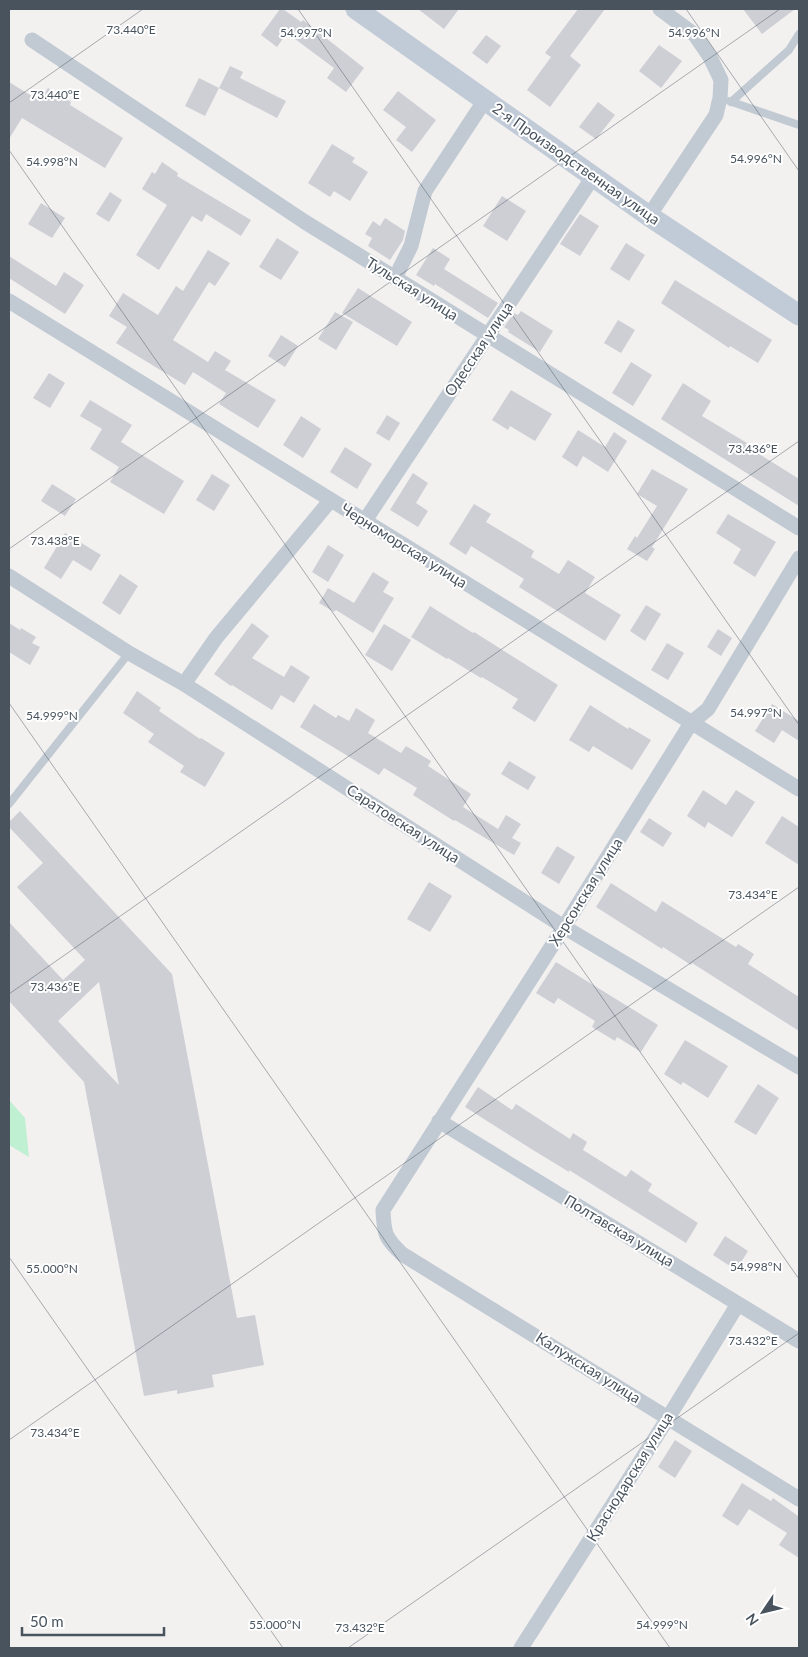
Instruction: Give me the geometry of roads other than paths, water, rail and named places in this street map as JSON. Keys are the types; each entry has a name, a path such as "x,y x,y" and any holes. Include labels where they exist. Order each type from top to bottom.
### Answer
{"street":[{"name":"2-я Производственная улица","path":"356,9 649,216 799,315"},
{"path":"649,216 726,100 710,57 695,35 660,9"},
{"name":"Тульская улица","path":"32,40 305,222 799,528"},
{"path":"395,278 411,246 425,191 485,100"},
{"name":"Одесская улица","path":"364,522 593,177"},
{"name":"Черноморская улица","path":"9,302 799,789"},
{"path":"184,684 216,638 330,501"},
{"name":"Херсонская улица","path":"384,1230 383,1210 564,927 691,723 708,709 799,558"},
{"name":"Саратовская улица","path":"9,576 129,654 184,684 564,927 799,1066"},
{"name":"Полтавская улица","path":"439,1121 799,1341"},
{"name":"Калужская улица","path":"384,1230 391,1244 402,1254 799,1499"},
{"name":"Краснодарская улица","path":"521,1648 668,1418 738,1304"}],"lane":[{"path":"726,100 789,50 799,34"},
{"path":"726,100 799,125"},
{"path":"9,804 129,654"}]}
